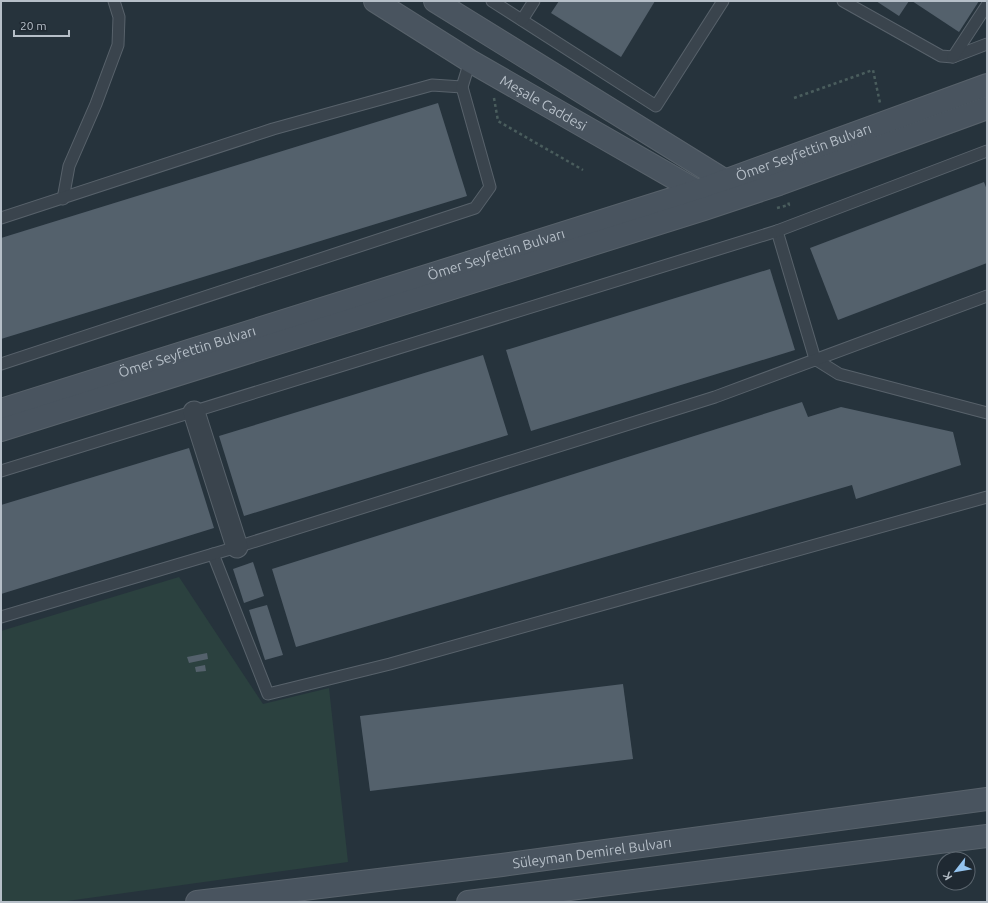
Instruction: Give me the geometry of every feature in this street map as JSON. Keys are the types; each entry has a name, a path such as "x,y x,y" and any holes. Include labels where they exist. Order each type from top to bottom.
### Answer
{"street":[{"name":"Meşale Caddesi","path":"375,1 470,61 700,200"},
{"name":"Meşale Caddesi","path":"436,1 724,180 735,199"},
{"name":"Ömer Seyfettin Bulvarı","path":"1,430 700,200 724,180 987,85"},
{"name":"Ömer Seyfettin Bulvarı","path":"1,410 700,200 735,199 987,108"},
{"path":"194,412 237,547"},
{"name":"Süleyman Demirel Bulvarı","path":"197,902 509,864 987,799"},
{"path":"468,902 494,900 987,836"}],"lane":[{"path":"63,198 68,166 96,104 118,45 119,17 114,1"},
{"path":"492,1 656,106 723,1"},
{"path":"522,20 534,1"},
{"path":"843,1 941,56 953,57 987,44"},
{"path":"953,57 987,5"},
{"path":"1,364 475,208 490,187 462,88 470,61"},
{"path":"1,218 273,129 432,85 462,88"},
{"path":"1,471 777,231 987,151"},
{"path":"777,231 815,359 839,374 987,413"},
{"path":"1,617 237,547 715,396 987,296"},
{"path":"213,554 268,694 398,662 987,498"}],"path":[{"path":"794,98 873,70 885,123"},
{"path":"491,73 498,121 583,170"}],"green space":[{"path":"179,577 263,704 329,688 348,862 60,902 1,902 1,631"}],"building":[{"path":"559,1 655,1 621,57 551,13"},
{"path":"876,1 909,1 899,16"},
{"path":"912,1 979,1 959,32"},
{"path":"438,103 467,196 1,339 1,238"},
{"path":"984,182 987,190 987,263 838,320 810,248"},
{"path":"770,269 795,350 531,431 506,350"},
{"path":"483,355 508,435 244,516 219,436"},
{"path":"802,402 808,417 841,407 953,432 961,465 856,499 852,485 296,647 272,569"},
{"path":"189,448 214,528 1,594 1,505"},
{"path":"253,562 264,596 244,603 233,569"},
{"path":"267,605 283,655 265,660 249,610"},
{"path":"207,653 208,659 189,663 187,657"},
{"path":"205,665 206,671 196,672 195,667"},
{"path":"623,684 633,759 370,791 360,716"}]}
